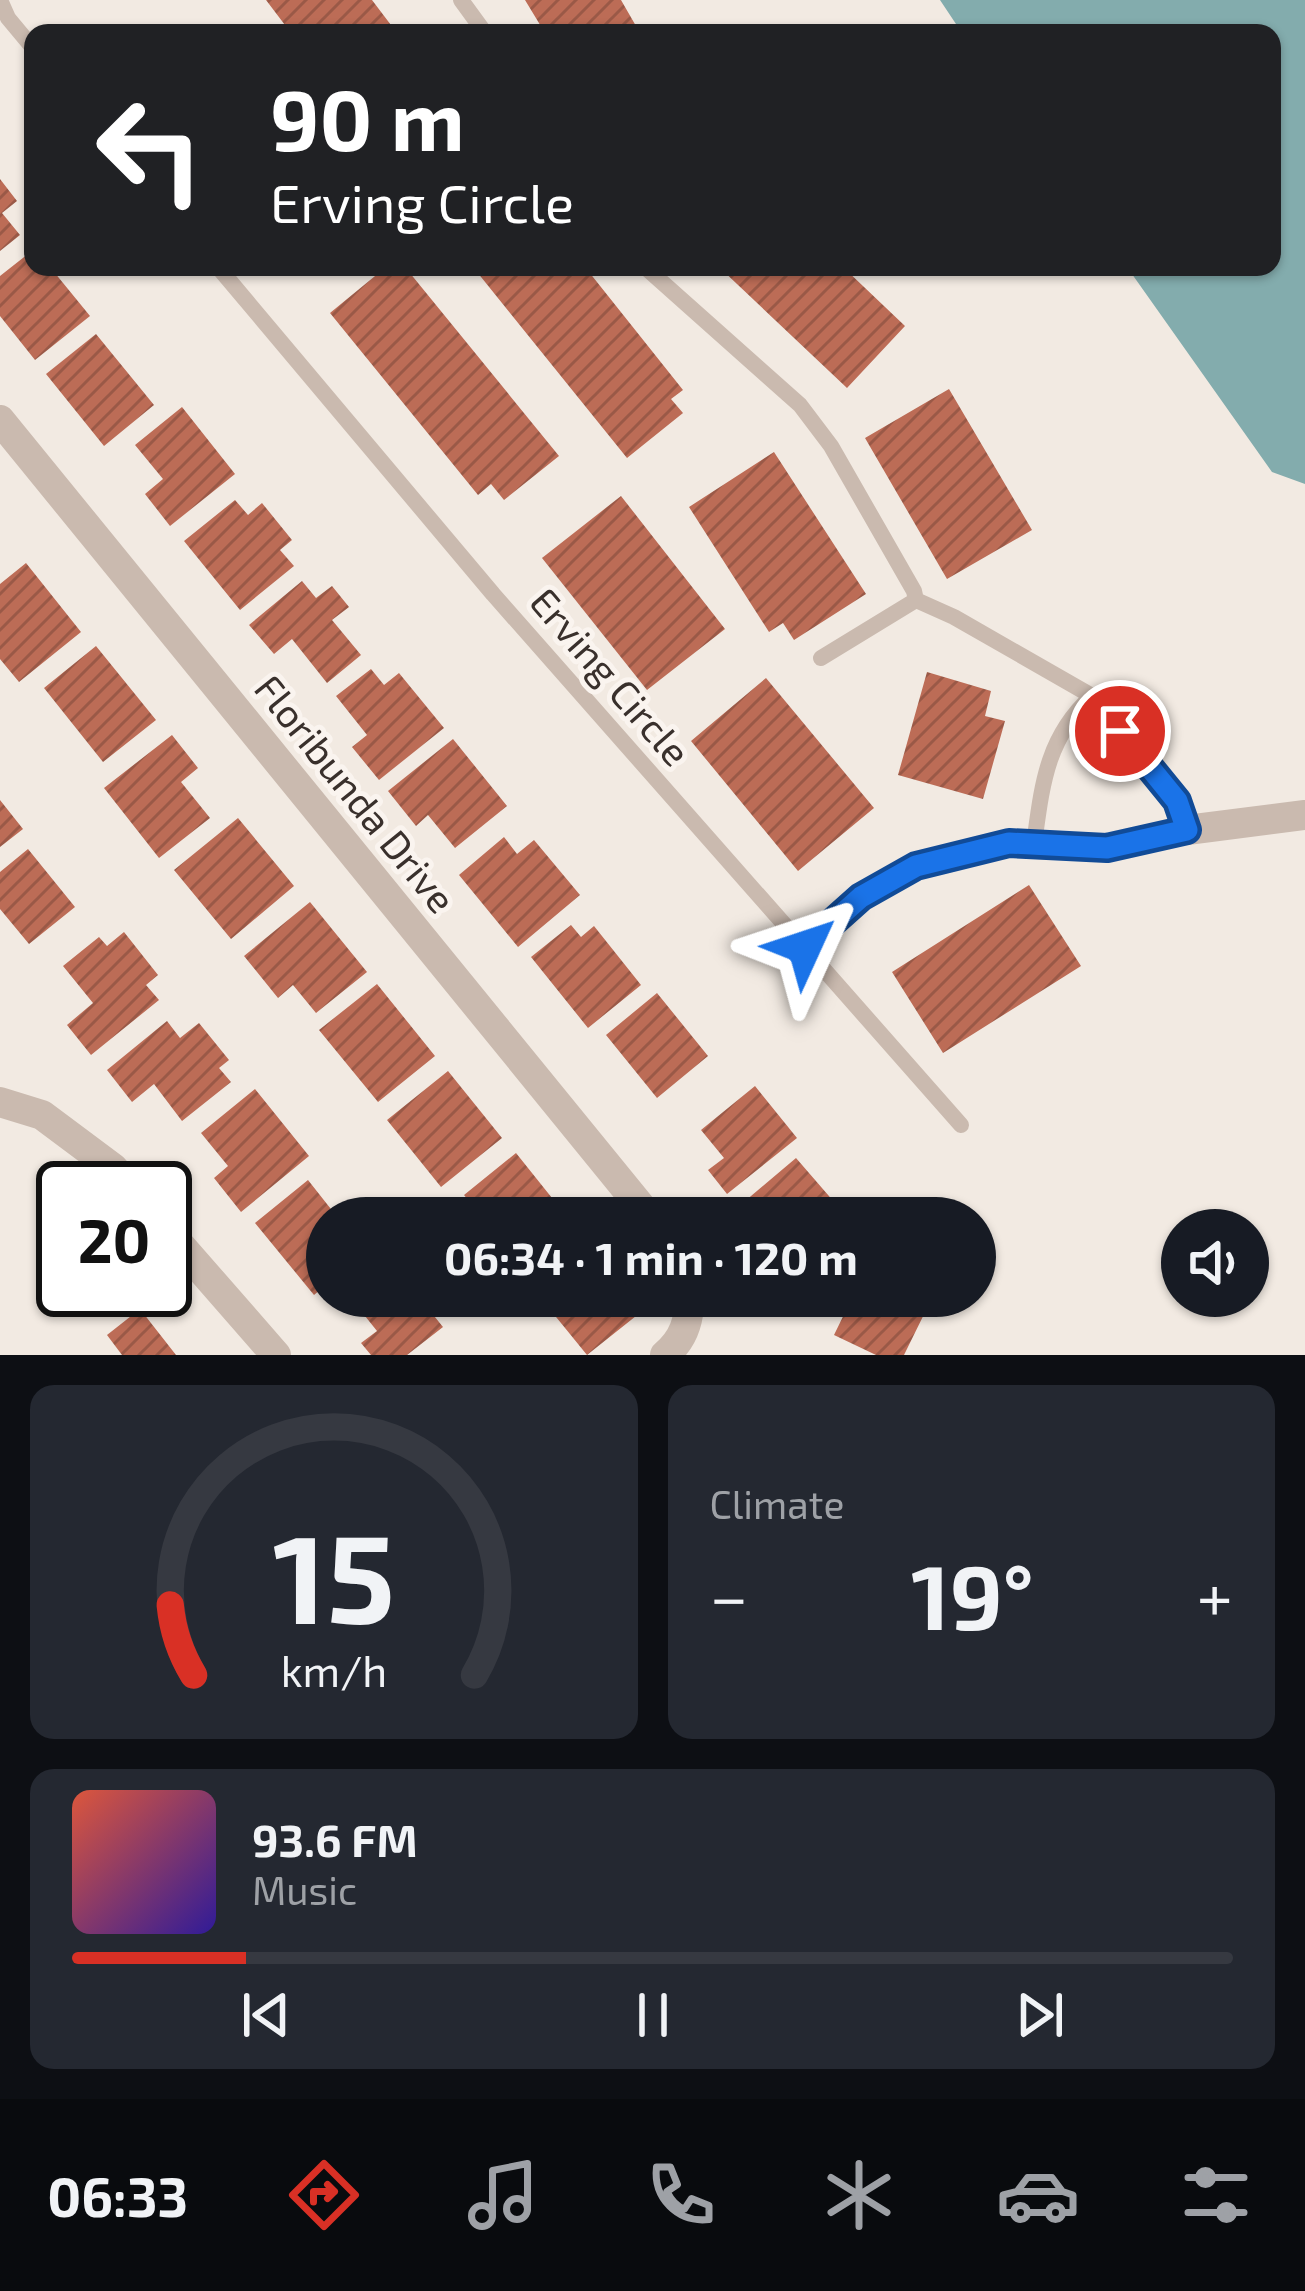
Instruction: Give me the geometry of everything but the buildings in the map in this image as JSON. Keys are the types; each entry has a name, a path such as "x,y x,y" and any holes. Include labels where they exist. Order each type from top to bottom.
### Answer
{"street":[{"name":"Floribunda Drive","path":"0,420 633,1197"},
{"path":"1187,830 1305,815"},
{"path":"0,1102 42,1115 104,1161"},
{"path":"192,1259 276,1355"},
{"path":"665,1355 674,1348 690,1317"}],"lane":[{"path":"0,0 24,37"},
{"path":"460,0 478,24"},
{"name":"Erving Circle","path":"226,276 493,594 961,1125"},
{"path":"655,276 800,405 831,446 916,599"},
{"path":"805,947 861,897 916,866 1009,843 1107,848 1187,830 1177,801 1092,696 916,599"},
{"path":"821,658 916,599"},
{"path":"1034,844 1047,763 1076,711 1092,696"}],"water":[{"path":"940,0 1305,0 1305,484 1272,472 1133,276 1281,276 1281,24 956,24"}],"route":[{"path":"805,947 861,897 916,866 1009,843 1107,848 1187,830 1177,801 1120,731"}]}
